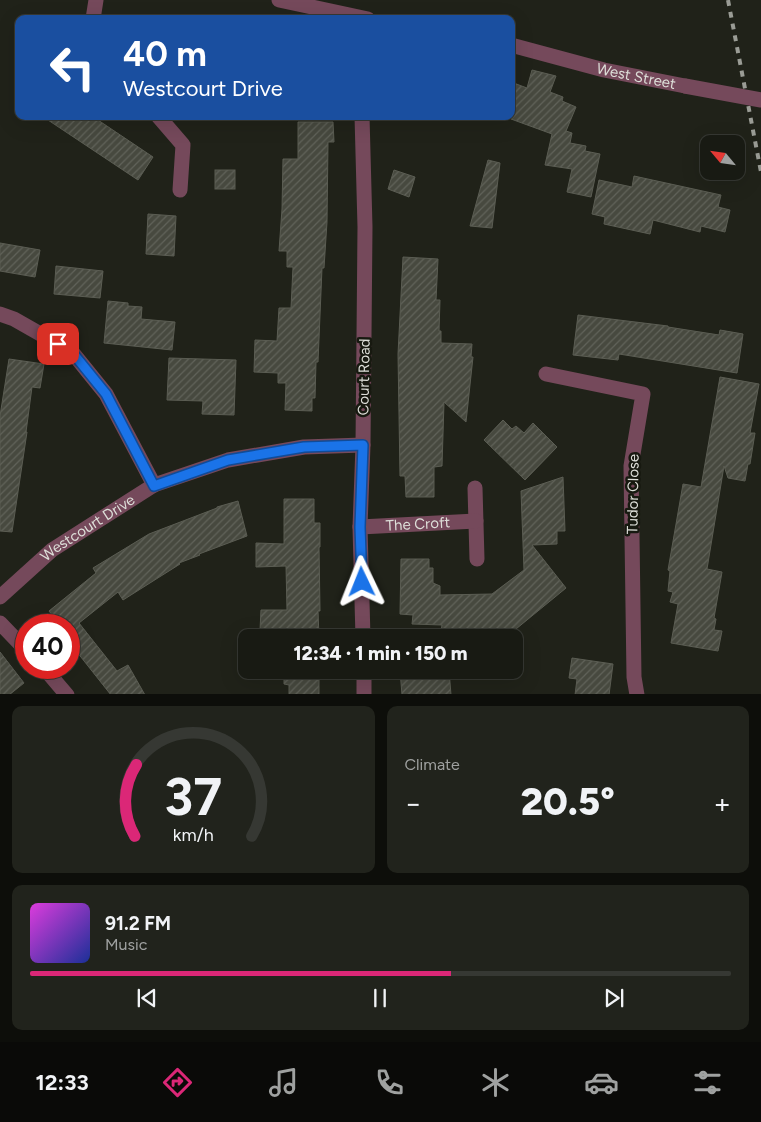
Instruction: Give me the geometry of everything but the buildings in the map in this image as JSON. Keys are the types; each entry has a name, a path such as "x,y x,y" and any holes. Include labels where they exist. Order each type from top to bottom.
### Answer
{"street":[{"path":"94,15 96,0"},
{"path":"279,0 347,15"},
{"name":"West Street","path":"515,47 604,70 761,100"},
{"path":"161,120 183,145 180,190"},
{"name":"Court Road","path":"362,120 365,227 363,445 360,527 363,629"},
{"path":"0,314 14,319 72,352 106,394 154,486"},
{"name":"Tudor Close","path":"546,374 643,394 631,466 634,677 637,694"},
{"name":"Westcourt Drive","path":"0,597 52,550 154,486 228,460 304,447 363,445"},
{"path":"475,488 477,559"},
{"name":"The Croft","path":"360,527 476,521"},
{"path":"0,623 15,639"},
{"path":"54,679 67,694"},
{"path":"364,679 364,694"}],"railway":[{"path":"728,0 761,172"}],"route":[{"path":"58,344 72,352 106,394 154,486 228,460 304,447 363,445 360,527 362,582"}]}
